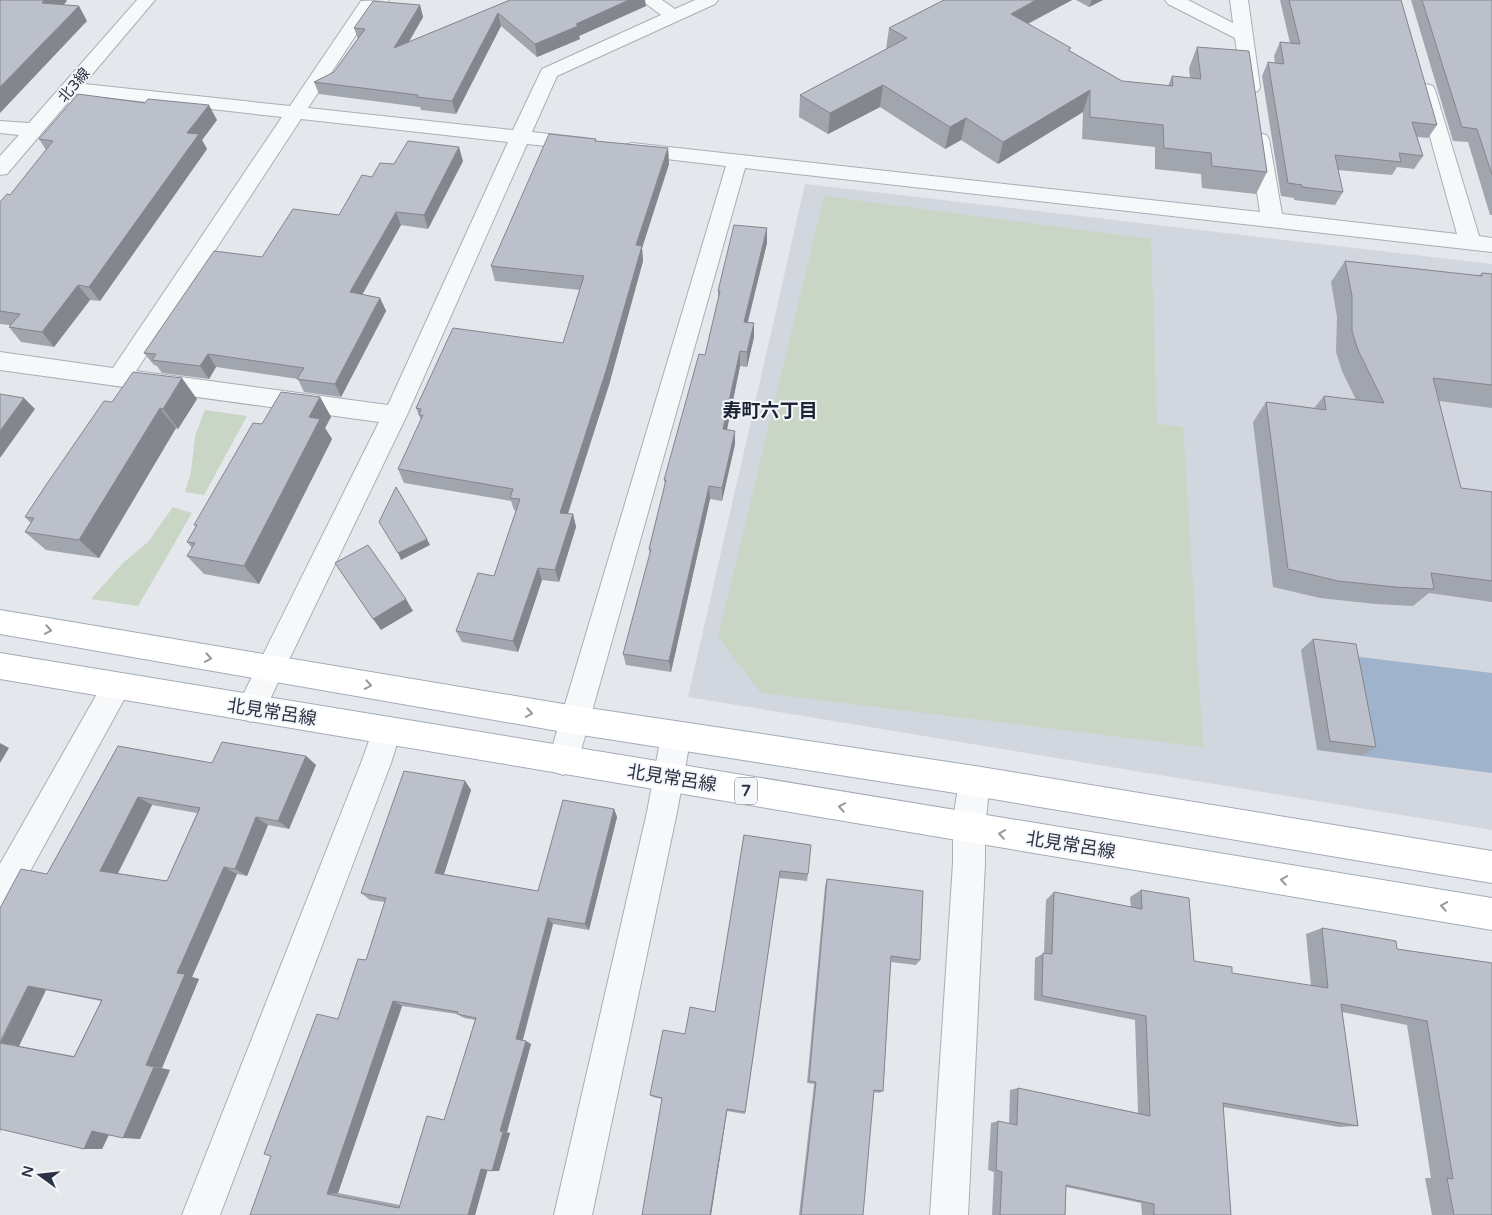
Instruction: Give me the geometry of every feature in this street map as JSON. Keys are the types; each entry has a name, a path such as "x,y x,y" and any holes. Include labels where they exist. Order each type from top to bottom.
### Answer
{"main road":[{"path":"0,622 575,720 975,781 1492,867"},
{"name":"北見常呂線","path":"0,666 116,687 1492,914"}],"street":[{"name":"北3線","path":"0,169 146,0"},
{"path":"119,377 367,5 380,0"},
{"path":"650,0 673,16"},
{"path":"251,709 395,415 549,73 709,0"},
{"path":"1174,0 1244,35"},
{"path":"1239,0 1254,103"},
{"path":"1422,75 1470,242"},
{"path":"71,88 1272,219 1492,245"},
{"path":"1257,122 1272,219"},
{"path":"0,127 34,130"},
{"path":"563,761 737,162"},
{"path":"0,361 395,415"},
{"path":"0,895 116,687"},
{"path":"201,1215 376,763 386,731"},
{"path":"572,1215 669,778 676,736"},
{"path":"949,1215 969,863 969,828 975,781"}],"shaded area":[{"path":"805,184 1492,264 1492,830 688,697"}],"green space":[{"path":"824,196 1151,239 1157,424 1183,427 1203,747 761,693 718,637"},
{"path":"205,410 247,416 204,495 185,492 191,472 195,436"},
{"path":"173,507 192,513 138,606 91,599 123,563 148,542"}],"water":[{"path":"1343,655 1492,673 1492,773 1362,756"}],"building":[{"path":"0,0 44,0 42,3 79,6 0,87"},
{"path":"510,0 629,0 576,24 578,26 535,44 498,13 452,101 314,82 334,72 365,29 354,28 373,1 420,5 394,48"},
{"path":"944,0 1036,0 1011,14 1071,48 1068,50 1122,81 1173,86 1172,76 1201,79 1197,47 1249,51 1267,172 1212,166 1211,153 1164,148 1163,125 1090,117 1090,90 1003,142 966,118 950,127 883,85 830,113 800,95 907,38 889,28"},
{"path":"1289,0 1401,0 1437,125 1412,122 1423,156 1399,153 1401,162 1335,155 1343,192 1302,187 1302,185 1288,183 1268,62 1284,64 1280,42 1300,44"},
{"path":"1422,0 1492,0 1492,175 1477,129 1462,127"},
{"path":"78,94 145,103 148,99 209,105 187,133 199,134 89,287 78,285 42,332 9,327 20,314 0,311 0,202 7,194 10,195 53,141 39,139"},
{"path":"549,134 596,139 595,141 668,148 636,245 642,246 606,371 560,513 573,514 555,570 538,568 513,641 456,631 478,573 494,576 520,499 510,498 513,489 398,469 423,415 419,415 421,409 416,408 453,328 563,343 584,276 491,266"},
{"path":"408,141 459,147 424,215 396,212 350,292 380,298 335,384 297,379 304,368 208,354 200,366 152,360 156,354 144,353 214,251 262,257 293,209 339,215 362,175 372,177 380,163 394,164"},
{"path":"734,225 767,228 744,322 754,323 747,352 740,351 723,429 735,431 722,488 709,486 669,661 623,654 651,549 649,549 666,480 664,480 699,354 705,355"},
{"path":"1345,261 1482,276 1482,273 1492,274 1492,385 1433,378 1461,488 1492,492 1492,581 1431,573 1434,589 1395,587 1338,581 1288,569 1266,402 1326,410 1324,396 1384,403 1358,350 1352,331 1352,296"},
{"path":"133,372 182,378 163,409 160,408 79,540 25,532 34,518 25,517 46,485 104,401 112,402"},
{"path":"281,392 320,397 309,417 320,419 244,566 187,556 195,543 187,542 197,525 194,525 253,423 262,424"},
{"path":"0,394 24,398 0,431"},
{"path":"396,487 427,539 398,553 379,522"},
{"path":"368,545 406,599 373,619 335,563"},
{"path":"1313,639 1356,644 1376,747 1330,741"},
{"path":"222,742 306,756 278,821 256,817 235,869 224,867 177,973 185,974 146,1065 154,1067 123,1138 92,1131 84,1149 0,1129 0,1043 74,1057 102,1000 28,986 0,1042 0,908 21,869 47,874 118,746 212,763","holes":["138,797 200,808 167,881 100,871"]},
{"path":"404,771 465,781 435,873 538,891 563,800 614,809 585,924 548,918 516,1039 526,1041 500,1131 503,1132 492,1171 481,1169 468,1215 250,1215 271,1156 264,1154 317,1014 338,1019 358,959 366,960 386,898 361,893","holes":["393,1001 458,1012 457,1014 476,1018 444,1120 427,1116 399,1208 327,1194"]},
{"path":"744,835 811,845 808,874 780,871 745,1112 727,1109 710,1215 642,1215 662,1098 650,1095 663,1030 685,1034 690,1007 715,1012"},
{"path":"827,879 923,891 920,960 891,956 883,1091 874,1090 863,1215 801,1215 816,1082 809,1081"},
{"path":"1141,890 1189,898 1194,961 1232,967 1232,973 1328,988 1322,928 1396,941 1397,949 1492,963 1492,1215 1454,1215 1447,1178 1453,1179 1427,1021 1341,1004 1358,1126 1223,1103 1231,1215 1154,1215 1154,1204 1066,1185 1065,1215 1000,1215 1002,1172 996,1170 998,1121 1017,1125 1018,1088 1150,1116 1146,1016 1042,996 1043,953 1052,954 1054,892 1142,909"}],"district":[{"name":"寿町六丁目","path":"770,411"}]}
